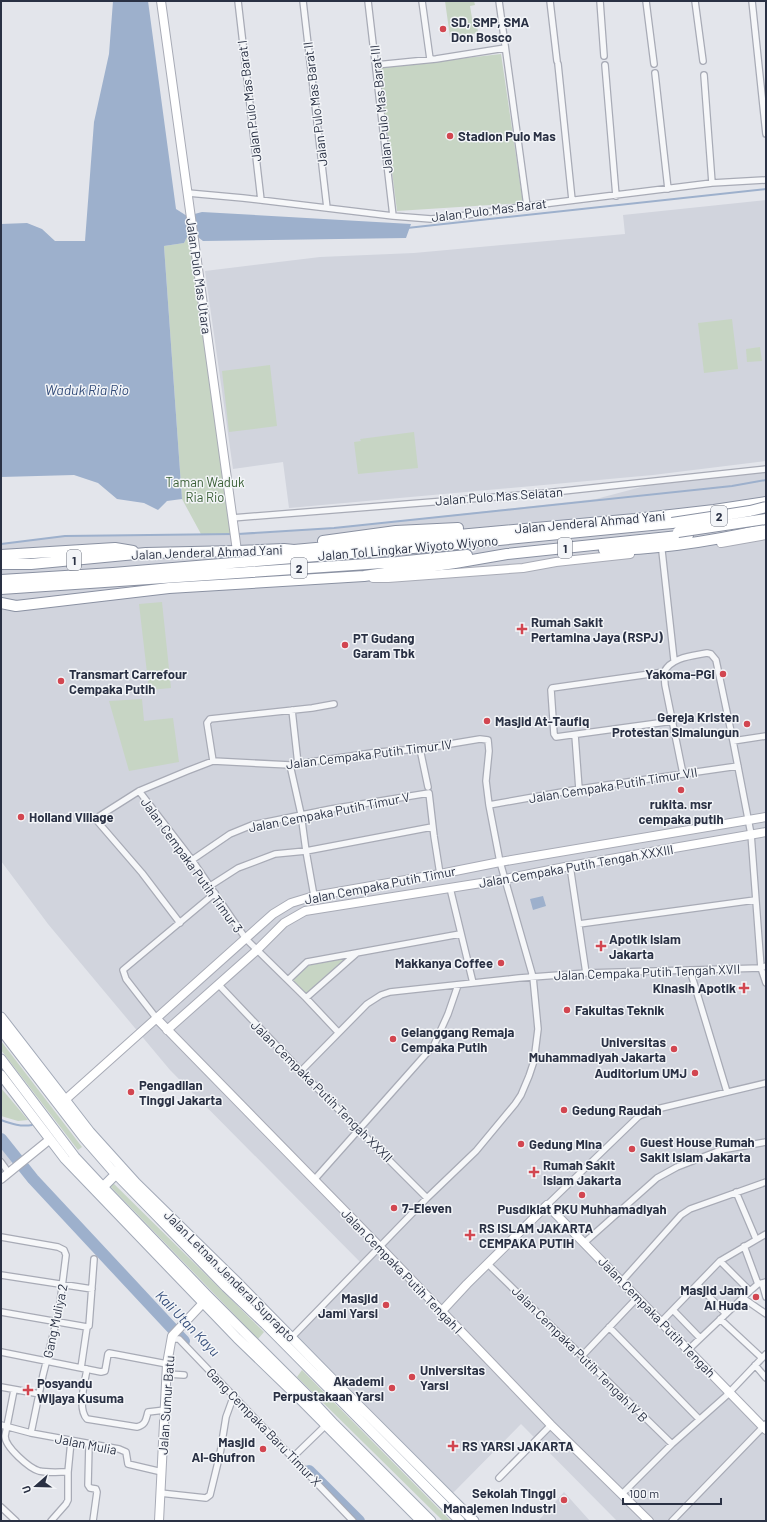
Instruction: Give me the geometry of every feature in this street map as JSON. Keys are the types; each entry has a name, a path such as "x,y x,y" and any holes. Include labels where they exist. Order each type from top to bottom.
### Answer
{"highway":[{"path":"284,549 294,545 396,531 485,528 654,514 750,501 766,502"},
{"name":"Jalan Jenderal Ahmad Yani","path":"1,566 146,553 237,548 294,550 714,510 766,502"},
{"path":"369,577 496,560 589,551 671,546 728,537 763,526 752,505"},
{"name":"Jalan Tol Lingkar Wiyoto Wiyono","path":"1,580 121,572 452,544 672,523 750,511 766,507"},
{"path":"714,510 717,531"},
{"name":"Jalan Tol Lingkar Wiyoto Wiyono","path":"1,589 389,562 482,554 597,542 766,519"},
{"name":"Jalan Jenderal Ahmad Yani","path":"2,603 16,606 110,594 183,587 369,577 507,554 642,541 763,526"},
{"path":"1,555 115,548 146,553"},
{"name":"Jalan Jenderal Ahmad Yani","path":"2,603 102,589 110,594"}],"main road":[{"name":"Jalan Letnan Jenderal Suprapto","path":"1,1016 100,1144 136,1183 292,1337 474,1521"},
{"name":"Jalan Letnan Jenderal Suprapto","path":"1,1030 84,1138 116,1174 460,1521"},
{"path":"1,1059 75,1158 175,1262 431,1521"},
{"path":"1,1075 32,1114 49,1140 65,1159 237,1338 296,1394 421,1521"},
{"path":"32,1114 42,1114"},
{"path":"103,1187 116,1174"},
{"path":"175,1262 177,1276"},
{"path":"204,1264 220,1266"},
{"path":"344,1391 345,1406"},
{"path":"296,1394 308,1396"}],"street":[{"name":"Jalan Pulo Mas Utara","path":"161,1 237,548"},
{"name":"Jalan Pulo Mas Barat I","path":"238,1 261,200"},
{"name":"Jalan Pulo Mas Barat II","path":"303,1 327,208"},
{"name":"Jalan Pulo Mas Barat III","path":"368,1 393,216"},
{"path":"422,1 430,59"},
{"path":"499,1 527,206"},
{"path":"550,1 558,62 572,200"},
{"path":"600,1 604,56"},
{"path":"646,1 654,64"},
{"path":"694,1 703,61"},
{"path":"752,1 766,134"},
{"path":"376,65 505,48"},
{"path":"605,64 616,196"},
{"path":"655,73 668,189"},
{"path":"704,75 712,183"},
{"name":"Jalan Pulo Mas Barat","path":"189,197 261,200 393,216 431,219 465,216 527,206 712,183 766,180"},
{"name":"Jalan Pulo Mas Selatan","path":"233,519 552,492 766,469"},
{"name":"Jalan Jenderal Ahmad Yani","path":"369,577 388,578 523,568 601,556 662,551 716,544 766,535"},
{"path":"662,551 674,660"},
{"path":"683,774 665,685 664,672 674,660 707,653 715,657 751,833 755,900 766,982"},
{"path":"664,672 552,688 554,734 556,737 576,735 673,721"},
{"path":"213,762 207,723 210,719 334,704"},
{"path":"292,710 298,764"},
{"path":"576,735 579,789"},
{"path":"733,741 766,736"},
{"name":"Jalan Cempaka Putih Timur IV","path":"180,923 142,872 98,822 98,817 139,791 187,771 213,762 290,765 378,752 420,749 486,739 489,742 486,781 489,806"},
{"path":"420,749 428,790 432,827 440,874"},
{"path":"290,765 301,814 314,896"},
{"name":"Jalan Cempaka Putih Timur VII","path":"489,806 579,789 738,766"},
{"name":"Jalan Cempaka Putih Timur V","path":"192,860 230,834 243,828 301,814 428,790"},
{"name":"Jalan Cempaka Putih Timur 3","path":"139,791 192,860 247,940 338,1032"},
{"path":"292,1337 427,1198 476,1151 521,1095 534,1061 538,1029 533,977 500,864 489,806"},
{"name":"Jalan Cempaka Putih Timur","path":"65,1100 162,1025 273,914 291,903 314,896 748,822 766,817"},
{"path":"210,886 238,868 275,854 306,851 432,827"},
{"name":"Jalan Cempaka Putih Tengah XXXIII","path":"162,1025 218,984 284,923 305,911 450,888 751,833 766,832"},
{"path":"570,866 580,924 586,973"},
{"path":"450,888 473,983"},
{"path":"162,1025 126,979 123,970 215,893"},
{"path":"580,924 755,900"},
{"path":"288,980 308,962 460,934"},
{"path":"306,998 358,953"},
{"name":"Jalan Cempaka Putih Tengah XVII","path":"300,1072 367,1004 381,995 390,992 586,973 764,967"},
{"path":"690,970 727,1092"},
{"name":"Jalan Cempaka Putih Tengah XXXII","path":"218,984 300,1072 427,1198"},
{"path":"314,1180 434,1045 448,1014 458,985"},
{"name":"Jalan Cempaka Putih Tengah I","path":"162,1025 380,1247 551,1425 649,1521"},
{"path":"441,1312 639,1116 657,1110 766,1083"},
{"path":"1,1179 49,1140"},
{"path":"584,1243 657,1178 677,1167 721,1150 766,1142"},
{"path":"2,1164 9,1173"},
{"path":"622,1281 681,1215 690,1209 766,1182"},
{"path":"736,1192 756,1239"},
{"name":"Jalan Cempaka Putih Tengah","path":"548,1205 637,1298 765,1427"},
{"path":"661,1322 720,1261 766,1234"},
{"name":"Gang Muliya 2","path":"1,1237 58,1247 64,1250 66,1255 59,1311 55,1322 31,1433"},
{"path":"744,1246 762,1283 766,1297"},
{"path":"94,1259 84,1369 83,1414 87,1418 137,1427 142,1426 147,1420 148,1412 165,1410"},
{"path":"720,1261 750,1291"},
{"name":"Jalan Cempaka Putih Tengah IV B","path":"488,1264 672,1444"},
{"path":"1,1275 92,1289"},
{"path":"688,1350 750,1291 762,1283"},
{"path":"698,1285 726,1314"},
{"path":"582,1356 637,1298"},
{"path":"743,1298 766,1314"},
{"path":"172,1337 204,1302"},
{"path":"673,1310 700,1338"},
{"path":"1,1312 87,1327"},
{"path":"622,1494 672,1444 729,1392 764,1356 720,1319"},
{"path":"609,1327 699,1419"},
{"name":"Jalan Sumur Batu","path":"159,1521 166,1374 172,1337"},
{"name":"Gang Cempaka Baru Timur X","path":"172,1337 179,1339 294,1457 353,1521"},
{"path":"1,1352 101,1372 104,1372 109,1354 167,1364"},
{"path":"754,1365 766,1378"},
{"path":"166,1374 184,1375"},
{"path":"1,1387 40,1394"},
{"path":"14,1390 4,1426 6,1443 29,1465 39,1471 68,1472"},
{"path":"160,1493 206,1498 210,1495 220,1454 226,1417 234,1395"},
{"path":"294,1457 326,1425"},
{"path":"498,1478 551,1425"},
{"name":"Jalan Mulia","path":"4,1426 31,1433 122,1450 126,1452 128,1464 162,1472"},
{"path":"672,1521 765,1427"},
{"path":"52,1521 67,1502 71,1441"},
{"path":"89,1444 88,1485 90,1488 96,1489 97,1492 93,1521"},
{"path":"1,1507 16,1521"}],"shaded area":[{"path":"766,200 766,461 653,475 289,508 283,462 233,469 205,271 320,257 414,253 625,234 623,215"},
{"path":"766,468 766,1283 758,1285 689,1353 766,1428 766,1521 617,1521 521,1424 452,1494 297,1336 365,1267 170,1070 48,924 1,861 1,544 65,536 247,534 336,528 596,499 660,482"},
{"path":"1,1143 15,1160 1,1170"},
{"name":"Sekolah Tinggi Manajemen Industri","path":"564,1492 590,1521 538,1521 550,1508"}],"green space":[{"path":"445,1 474,1 475,5 470,6 473,24 477,24 478,33 450,37"},
{"name":"Stadion Pulo Mas","path":"501,54 523,203 397,211 379,68"},
{"name":"Taman Waduk Ria Rio","path":"190,231 235,534 201,534 182,499 164,246 184,243"},
{"path":"732,319 738,369 704,373 698,323"},
{"path":"760,347 762,361 747,362 746,349"},
{"path":"270,365 277,426 229,432 222,371"},
{"path":"414,432 418,468 358,474 354,442 361,441 360,439"},
{"path":"162,602 171,688 149,690 139,604"},
{"path":"142,699 144,721 173,718 179,762 129,771 109,701"},
{"path":"346,958 306,994 293,980 307,966"},
{"path":"1,1041 82,1147 78,1150 1,1050"},
{"path":"1,1088 28,1120 18,1121 1,1116"},
{"path":"110,1180 264,1332 258,1339 107,1183"},
{"path":"302,1370 451,1521 443,1521 297,1377"}],"water":[{"name":"Waduk Ria Rio","path":"113,1 148,1 176,209 187,216 202,212 411,224 406,238 203,241 190,231 184,243 164,246 182,499 167,501 158,510 144,503 117,499 98,483 74,475 1,477 1,224 27,223 42,229 55,241 85,241 94,122 109,54"},
{"path":"543,896 546,906 533,910 530,899"}],"waterway":[{"path":"407,228 766,189"},
{"path":"238,534 334,528 732,486 766,480"},
{"path":"1,544 65,536 233,534"},
{"path":"1,1120 16,1125 32,1125"},
{"name":"Kali Utan Kayu","path":"1,1139 33,1179 184,1341"},
{"name":"Kali Utan Kayu","path":"309,1471 359,1521"}],"place":[{"name":"SD, SMP, SMA Don Bosco","path":"443,29"},
{"name":"Stadion Pulo Mas","path":"450,136"},
{"name":"Rumah Sakit Pertamina Jaya (RSPJ)","path":"522,629"},
{"name":"PT Gudang Garam Tbk","path":"345,645"},
{"name":"Yakoma-PGI","path":"723,674"},
{"name":"Transmart Carrefour Cempaka Putih","path":"61,681"},
{"name":"Masjid At-Taufiq","path":"487,721"},
{"name":"Gereja Kristen Protestan Simalungun","path":"747,724"},
{"name":"rukita. msr cempaka putih","path":"681,790"},
{"name":"Holland Village","path":"21,817"},
{"name":"Apotik Islam Jakarta","path":"601,946"},
{"name":"Makkanya Coffee","path":"501,963"},
{"name":"Kinasih Apotik","path":"744,988"},
{"name":"Fakultas Teknik","path":"567,1010"},
{"name":"Gelanggang Remaja Cempaka Putih","path":"393,1039"},
{"name":"Universitas Muhammadiyah Jakarta","path":"674,1049"},
{"name":"Auditorium UMJ","path":"695,1073"},
{"name":"Pengadilan Tinggi Jakarta","path":"131,1092"},
{"name":"Gedung Raudah","path":"564,1110"},
{"name":"Gedung Mina","path":"521,1144"},
{"name":"Guest House Rumah Sakit Islam Jakarta","path":"632,1149"},
{"name":"Rumah Sakit Islam Jakarta","path":"534,1172"},
{"name":"Pusdiklat PKU Muhhamadiyah","path":"582,1195"},
{"name":"7-Eleven","path":"394,1208"},
{"name":"RS ISLAM JAKARTA CEMPAKA PUTIH","path":"470,1235"},
{"name":"Masjid Jami Al Huda","path":"756,1297"},
{"name":"Masjid Jami Yarsi","path":"386,1305"},
{"name":"Universitas Yarsi","path":"412,1377"},
{"name":"Akademi Perpustakaan Yarsi","path":"392,1388"},
{"name":"Posyandu Wijaya Kusuma","path":"28,1390"},
{"name":"RS YARSI JAKARTA","path":"453,1446"},
{"name":"Masjid Al-Ghufron","path":"263,1449"},
{"name":"Sekolah Tinggi Manajemen Industri","path":"564,1500"}]}
